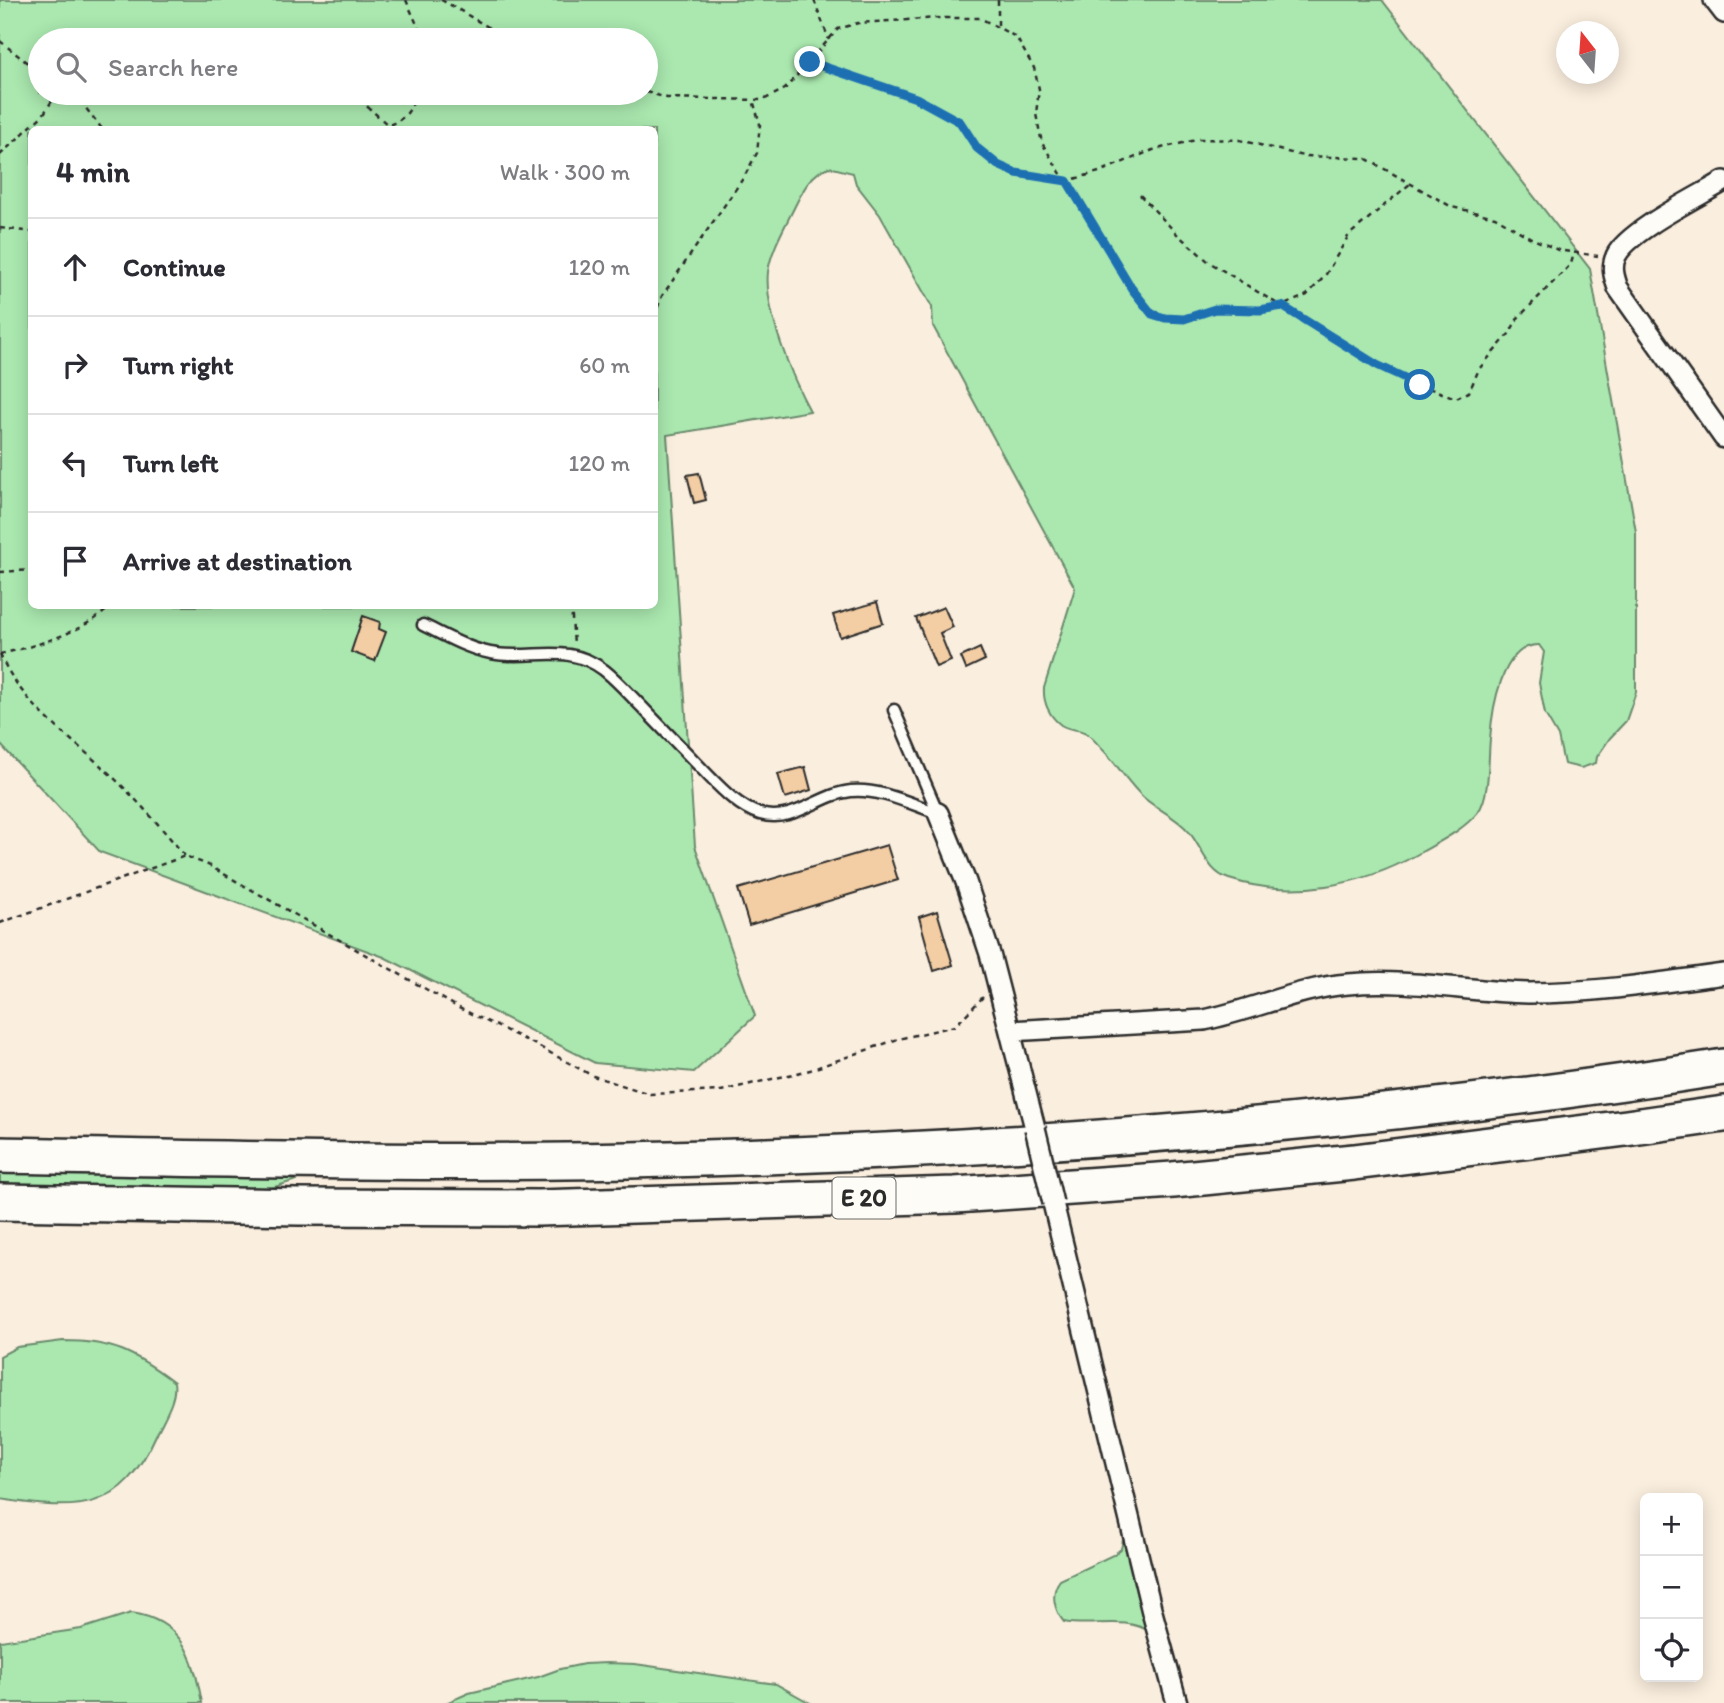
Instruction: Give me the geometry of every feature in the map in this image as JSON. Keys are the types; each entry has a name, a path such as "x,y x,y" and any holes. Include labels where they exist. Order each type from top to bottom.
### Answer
{"highway":[{"name":"E 20","path":"0,1155 555,1161 888,1151 1125,1136 1362,1114 1572,1089 1724,1067"},
{"name":"E 20","path":"0,1202 538,1208 955,1195 1173,1180 1354,1162 1724,1114"}],"street":[{"path":"1714,0 1724,13"},
{"path":"1709,190 1631,238 1615,257 1613,266 1618,288 1724,438"},
{"path":"938,813 966,882 995,972 1152,1612 1177,1703"},
{"path":"1010,1031 1204,1020 1229,1015 1307,990 1346,984 1400,982 1526,993 1565,992 1636,987 1724,974"}],"lane":[{"path":"423,625 481,652 498,655 574,655 589,659 607,672 717,784 742,805 759,814 786,815 838,793 853,790 874,792 938,813"},
{"path":"894,710 938,813"}],"path":[{"path":"406,0 419,28"},
{"path":"441,0 492,28"},
{"path":"814,0 829,40"},
{"path":"998,0 998,28"},
{"path":"658,95 667,98 763,100 785,89 838,29 858,23 939,18 980,19 1016,37 1034,68 1040,89 1036,114 1042,143 1132,289 1152,314 1165,318 1184,319 1215,309 1260,310 1282,306 1307,295 1325,276 1349,235 1411,183"},
{"path":"0,41 28,63"},
{"path":"810,62 916,98 960,122 977,148 998,165 1016,173 1067,181 1153,150 1200,139 1240,140 1303,156 1366,158 1452,207 1495,217 1558,250 1615,257"},
{"path":"658,308 757,153 760,124 753,100"},
{"path":"31,126 50,105"},
{"path":"84,105 100,126"},
{"path":"366,105 388,125 399,122 410,112 413,105"},
{"path":"0,155 28,129"},
{"path":"1140,195 1178,235 1209,262 1377,365 1456,398 1469,392 1487,358 1518,318 1571,264 1574,253"},
{"path":"0,228 28,232"},
{"path":"0,572 28,570"},
{"path":"106,609 62,635 32,647 0,654 7,670 32,704 113,777 163,828 185,856 208,865 459,1008 593,1076 650,1094 720,1091 810,1070 898,1039 955,1026 982,1000 995,972"},
{"path":"571,609 574,655"},
{"path":"0,923 185,856"}],"green space":[{"path":"0,0 1382,0 1590,269 1636,532 1636,692 1626,721 1610,738 1596,763 1581,768 1564,764 1558,736 1545,714 1539,683 1544,652 1539,645 1526,648 1516,655 1507,667 1496,697 1487,787 1478,812 1442,841 1374,874 1326,886 1301,888 1253,885 1221,876 1210,865 1184,827 1143,797 1091,737 1064,727 1053,717 1046,703 1044,688 1075,588 933,326 932,307 880,215 856,184 853,173 829,167 816,174 802,192 778,241 768,272 770,305 775,324 795,381 810,411 667,435 695,846 755,1016 694,1072 595,1063 384,957 100,852 0,744"},
{"path":"0,1167 321,1172 256,1193 0,1190"},
{"path":"63,1341 110,1346 147,1363 174,1382 174,1395 169,1408 143,1460 112,1493 95,1501 75,1505 0,1499 0,1356 17,1347"},
{"path":"1123,1540 1150,1632 1130,1624 1064,1622 1054,1601 1060,1580 1113,1555 1121,1549"},
{"path":"131,1613 163,1624 183,1644 195,1671 202,1703 0,1703 0,1641 81,1629"},
{"path":"607,1663 635,1664 776,1684 810,1703 446,1703 469,1693 538,1677 560,1669"}],"building":[{"path":"699,473 706,500 694,503 687,475"},
{"path":"877,602 883,623 840,637 833,615"},
{"path":"944,607 953,627 940,633 951,661 936,667 916,618"},
{"path":"363,616 380,622 379,629 386,632 375,661 351,652"},
{"path":"980,648 985,660 966,669 961,657"},
{"path":"805,767 811,790 785,798 778,774"},
{"path":"887,845 898,880 749,925 738,889"},
{"path":"937,911 953,965 934,971 919,917"}],"route":[{"path":"810,62 916,98 960,122 977,148 998,165 1035,178 1067,181 1132,289 1152,314 1184,319 1215,309 1260,310 1282,306 1377,365 1420,385"}]}
